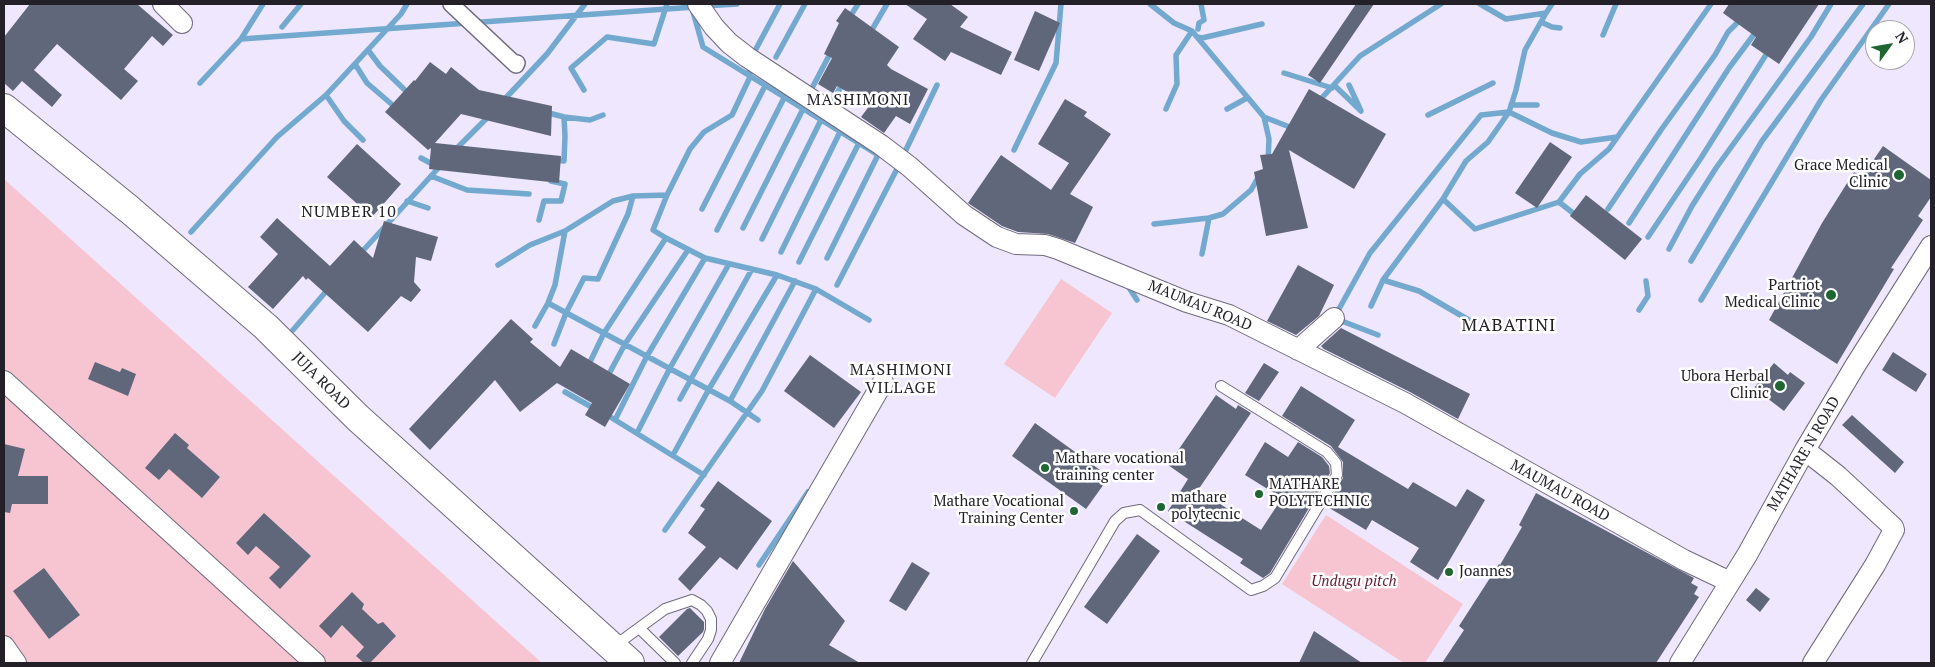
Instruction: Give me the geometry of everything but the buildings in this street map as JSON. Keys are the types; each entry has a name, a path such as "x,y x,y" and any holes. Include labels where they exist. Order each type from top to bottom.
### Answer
{"main road":[{"name":"JUJA ROAD","path":"4,108 130,210 252,314 358,418 621,655"}],"street":[{"path":"164,4 182,23"},
{"path":"451,4 516,65 517,63"},
{"name":"MAUMAU ROAD","path":"698,4 714,27 741,53 881,145 910,167 964,215 997,237 1016,244 1045,245 1058,249 1187,302 1229,315 1405,403 1684,560 1730,582"},
{"name":"MATHARE N ROAD","path":"1680,663 1730,582 1855,366 1931,246"},
{"path":"1298,350 1334,318"},
{"path":"4,381 315,663"},
{"path":"720,663 883,382"},
{"path":"1805,450 1838,476 1894,530 1875,565 1812,663"},
{"path":"4,646 16,663"}],"lane":[{"path":"1032,663 1115,521 1124,513 1140,510 1251,590 1263,586 1275,578 1337,474 1336,463 1327,452 1221,386"},
{"path":"621,655 640,629 665,609 692,600 701,605 711,619 711,630 708,638 692,663"},
{"path":"640,629 674,663"}],"green space":[{"path":"4,179 542,663 4,663"},
{"path":"1061,279 1112,313 1055,398 1004,364"},
{"name":"Undugu pitch","path":"1326,515 1463,604 1425,663 1404,663 1282,584"}],"waterway":[{"path":"200,83 241,39 263,4"},
{"path":"282,27 301,4"},
{"path":"191,232 277,137 326,95 401,14 407,4"},
{"path":"502,102 547,54 585,4"},
{"path":"584,90 571,68 607,37 654,44 667,4"},
{"path":"704,6 737,4"},
{"path":"498,265 530,245 565,231 613,201 633,196 667,195 690,149 704,132 732,115 750,77 749,62 780,4"},
{"path":"776,57 805,4"},
{"path":"848,20 858,4"},
{"path":"870,33 887,4"},
{"path":"1014,150 1056,63 1061,4"},
{"path":"1150,4 1174,23 1192,31 1264,117 1269,139 1268,161"},
{"path":"1198,29 1199,23 1204,20 1201,4"},
{"path":"1319,101 1360,56 1441,4"},
{"path":"1480,4 1506,19 1546,13 1552,4"},
{"path":"1603,35 1616,4"},
{"path":"1443,199 1475,229 1559,202 1580,174 1609,149 1711,4"},
{"path":"1669,249 1692,206 1716,168 1811,37 1831,4"},
{"path":"1691,261 1762,141 1863,4"},
{"path":"1701,300 1821,100 1889,4"},
{"path":"241,39 695,7"},
{"path":"692,8 703,47 878,155"},
{"path":"1371,306 1383,280 1443,199 1466,161 1488,142 1509,112 1525,50 1546,13"},
{"path":"1608,209 1661,130 1715,55 1728,32 1741,19"},
{"path":"1541,22 1560,28"},
{"path":"1197,37 1202,38 1262,24"},
{"path":"1629,223 1729,68 1758,29"},
{"path":"1166,109 1177,84 1176,55 1192,31"},
{"path":"368,50 380,66 410,95"},
{"path":"811,90 832,50"},
{"path":"1648,237 1701,158 1769,50"},
{"path":"355,64 367,83 396,108"},
{"path":"1284,73 1332,88"},
{"path":"829,107 843,83"},
{"path":"1428,115 1493,83"},
{"path":"903,156 937,85"},
{"path":"1334,85 1361,111 1349,85"},
{"path":"702,209 765,86"},
{"path":"326,95 344,121 363,140"},
{"path":"717,230 784,98"},
{"path":"1227,109 1247,98"},
{"path":"1511,105 1537,105"},
{"path":"743,228 803,109"},
{"path":"545,112 564,117 590,120 603,115"},
{"path":"1378,335 1334,318 1370,253 1481,115 1509,112 1552,133 1581,142 1617,137"},
{"path":"455,150 489,116"},
{"path":"554,160 564,161 564,117"},
{"path":"1264,117 1287,126"},
{"path":"762,239 821,120"},
{"path":"781,252 840,132"},
{"path":"799,262 859,143"},
{"path":"827,258 878,155"},
{"path":"421,158 434,165"},
{"path":"359,255 442,164"},
{"path":"837,285 898,167"},
{"path":"431,176 467,190 529,194"},
{"path":"1202,254 1209,218 1223,214 1251,190 1259,176"},
{"path":"539,220 544,201 561,201 565,184 551,181"},
{"path":"667,195 653,230 705,258 777,275 816,289 869,320"},
{"path":"554,344 566,313 584,278 598,279 628,214 633,196"},
{"path":"407,201 428,208"},
{"path":"1559,202 1578,217"},
{"path":"1154,224 1209,218"},
{"path":"535,326 548,303 555,285 565,231"},
{"path":"590,362 604,333 666,238"},
{"path":"610,372 625,344 688,250"},
{"path":"615,420 647,356 705,258"},
{"path":"637,433 670,368 729,264"},
{"path":"680,399 752,269"},
{"path":"673,455 709,389 777,275"},
{"path":"1383,280 1419,291 1474,323"},
{"path":"730,401 795,281"},
{"path":"1639,310 1648,296 1646,281"},
{"path":"1126,283 1137,300"},
{"path":"293,330 329,288"},
{"path":"665,530 762,391 816,289"},
{"path":"548,303 730,401 758,420"},
{"path":"565,392 595,409"},
{"path":"612,418 704,475"},
{"path":"759,565 808,492"}],"place":[{"name":"Grace Medical Clinic","path":"1899,175"},
{"name":"Partriot Medical Clinic","path":"1831,295"},
{"name":"Ubora Herbal Clinic","path":"1780,386"},
{"name":"Mathare vocational training center","path":"1045,468"},
{"name":"MATHARE POLYTECHNIC","path":"1259,494"},
{"name":"mathare polytecnic","path":"1161,507"},
{"name":"Mathare Vocational Training Center","path":"1074,511"},
{"name":"Joannes","path":"1449,572"}],"district":[{"name":"MASHIMONI","path":"858,100"},
{"name":"NUMBER 10","path":"349,212"},
{"name":"MABATINI","path":"1509,326"},
{"name":"MASHIMONI VILLAGE","path":"901,379"}]}
